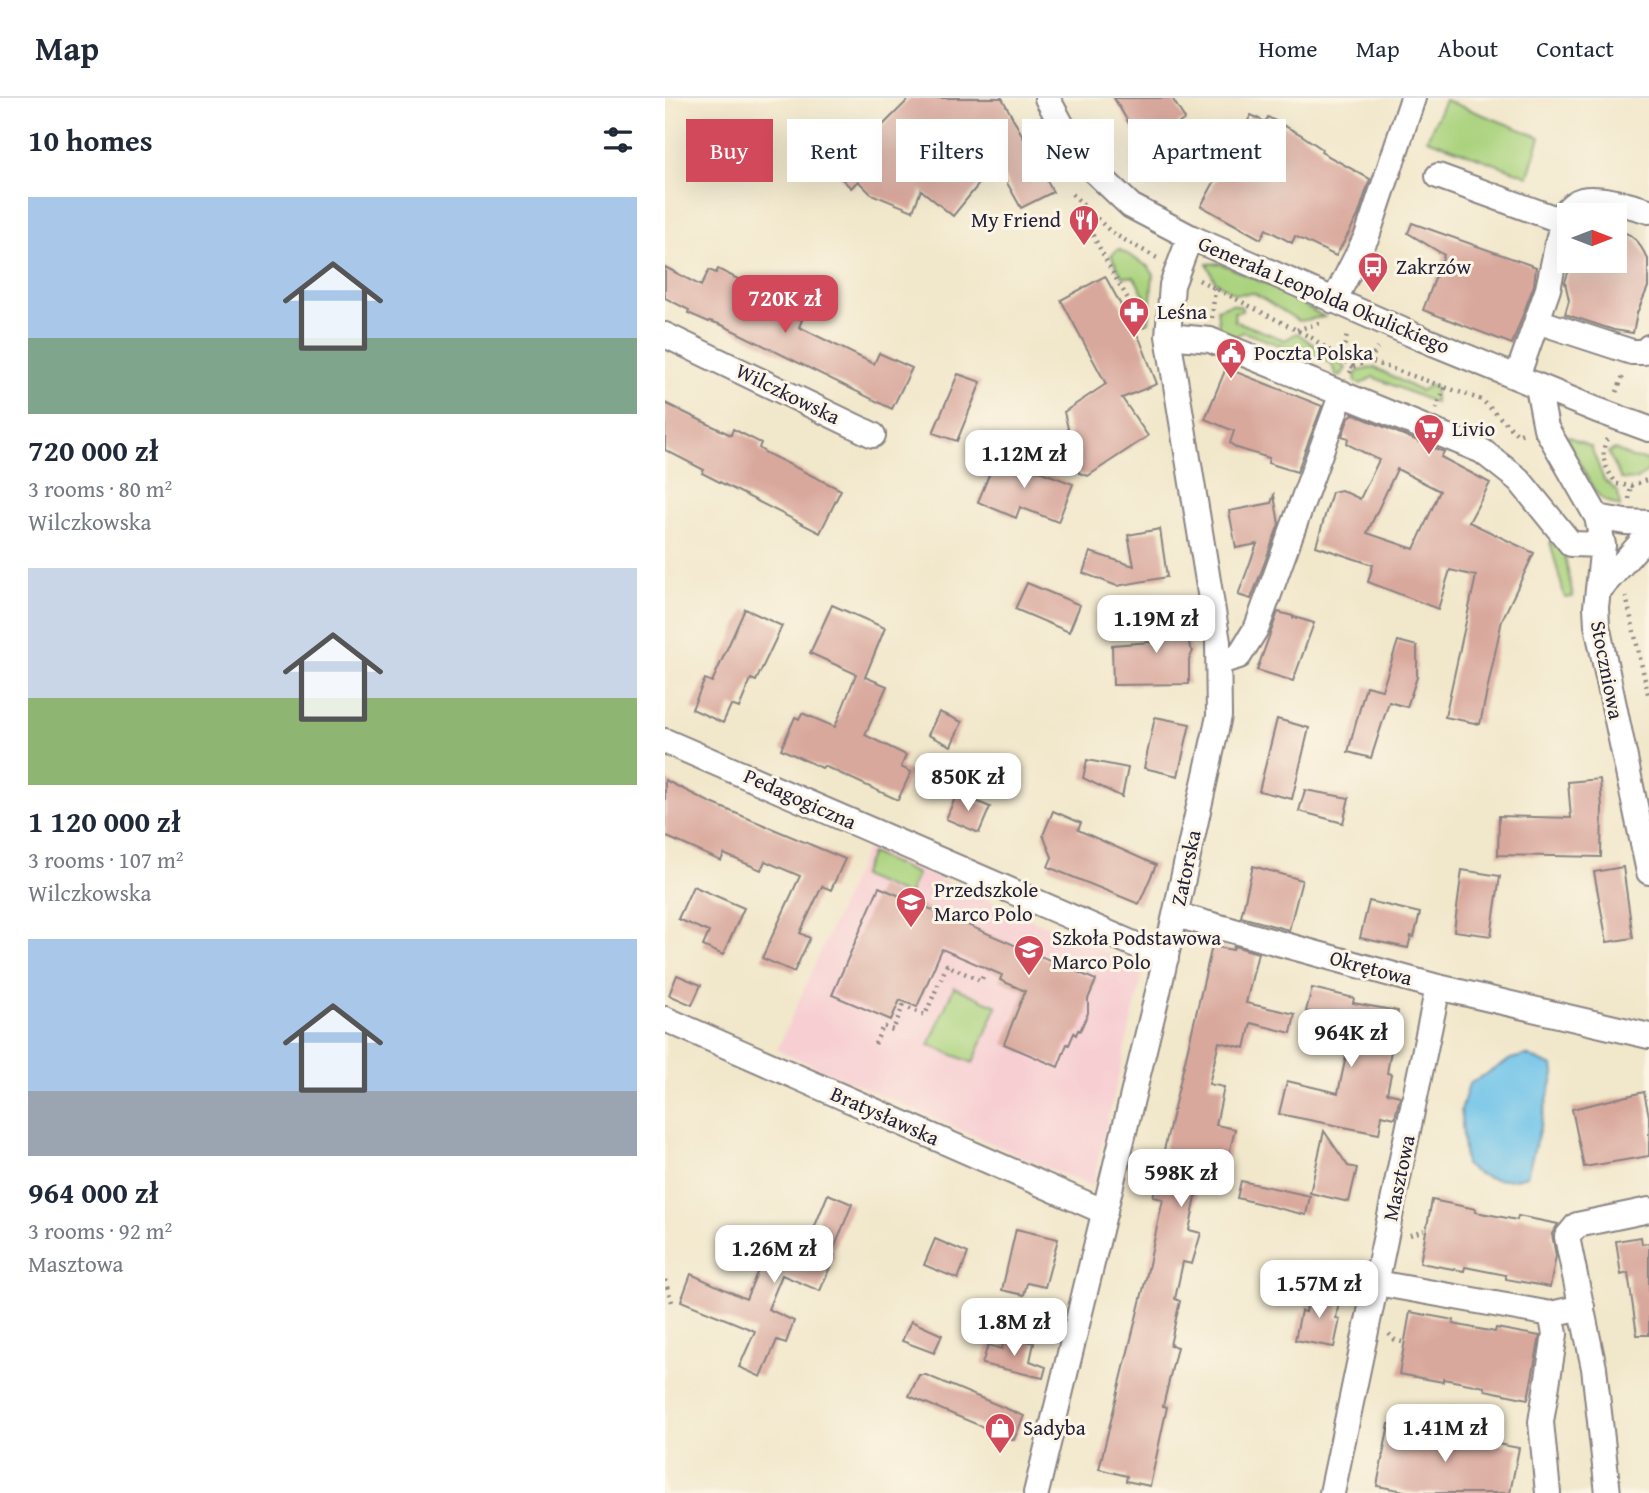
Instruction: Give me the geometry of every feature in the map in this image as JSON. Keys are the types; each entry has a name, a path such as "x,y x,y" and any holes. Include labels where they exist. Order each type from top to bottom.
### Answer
{"street":[{"name":"Generała Leopolda Okulickiego","path":"1047,98 1070,142 1092,169 1131,206 1329,311 1528,382 1649,429"},
{"path":"1329,311 1367,236 1413,98"},
{"path":"1438,176 1557,219"},
{"path":"1576,203 1582,200 1617,203"},
{"path":"1627,206 1649,211"},
{"name":"Zatorska","path":"1037,1493 1166,958 1219,716 1219,662 1168,336 1172,285 1190,237"},
{"path":"1528,382 1537,321 1548,289 1557,245"},
{"path":"1537,321 1632,352 1644,352 1649,347"},
{"name":"Wilczkowska","path":"665,335 873,435"},
{"path":"1168,336 1210,340 1482,451 1518,480 1551,516 1571,544 1603,545"},
{"name":"Stoczniowa","path":"1528,382 1546,428 1597,516 1603,545 1597,625 1648,858"},
{"path":"1219,662 1239,656 1257,627 1342,393"},
{"path":"1597,516 1649,523"},
{"name":"Stoczniowa","path":"1598,591 1649,534"},
{"name":"Pedagogiczna","path":"665,741 1166,958"},
{"name":"Okrętowa","path":"1176,915 1439,986 1649,1035"},
{"name":"Masztowa","path":"1332,1493 1439,986"},
{"name":"Bratysławska","path":"665,1019 1105,1212"},
{"path":"1608,1493 1594,1368 1567,1237 1577,1226 1649,1210"},
{"path":"1377,1283 1551,1314 1582,1307"},
{"path":"1548,1493 1541,1422 1555,1334 1551,1314"}],"path":[{"path":"1072,194 1112,233 1164,262"},
{"path":"1091,214 1089,228 1148,333 1168,336"},
{"path":"1193,276 1296,330 1353,367 1370,361 1482,400 1518,435 1527,433"},
{"path":"1296,330 1329,311"},
{"path":"1335,328 1358,339"},
{"path":"1341,359 1347,335"},
{"path":"1367,344 1389,354"},
{"path":"1370,361 1377,348"},
{"path":"1428,369 1430,382"},
{"path":"1607,438 1602,449 1604,463 1617,484 1631,486 1649,478"},
{"path":"875,1044 883,1026 893,1030 903,1006 925,1015 947,965 981,981 984,974"},
{"path":"665,1280 673,1305"}],"shaded area":[{"path":"867,847 1144,969 1092,1187 777,1050"}],"green space":[{"path":"1445,100 1540,137 1528,176 1427,139"},
{"path":"1119,249 1149,267 1153,274 1149,322 1140,310 1146,298 1134,277 1122,276 1111,255"},
{"path":"1219,263 1267,284 1324,317 1299,321 1254,293 1235,294 1215,281 1207,264"},
{"path":"1232,304 1242,307 1242,311 1234,312 1235,321 1285,340 1297,333 1346,368 1341,376 1336,375 1331,363 1243,332 1233,338 1220,334 1217,309"},
{"path":"1374,367 1420,391 1430,385 1435,387 1435,403 1373,377 1361,384 1355,382 1356,372"},
{"path":"1565,436 1591,447 1604,480 1618,492 1620,507 1601,498 1594,490"},
{"path":"1615,449 1632,458 1649,460 1649,471 1635,480 1621,479 1608,452"},
{"path":"1556,538 1562,541 1573,597 1565,598 1550,542"},
{"path":"871,853 917,874 908,896 861,876"},
{"path":"954,987 997,1006 973,1063 929,1045"}],"water":[{"path":"1526,1055 1553,1066 1554,1074 1527,1176 1502,1180 1487,1177 1465,1165 1461,1110 1469,1084 1511,1059"}],"building":[{"path":"910,98 1002,98 1022,135 1022,182 1048,182 1053,192 1021,208 1007,182 1008,119 896,119 896,182 981,182 953,216 921,190 913,211 871,194 859,182 882,182 882,126"},
{"path":"1114,98 1172,98 1185,119 1128,119 1128,122"},
{"path":"1286,127 1322,149 1321,152 1370,179 1358,216 1336,256 1295,236 1292,243 1266,229 1261,239 1201,206 1214,182 1286,182"},
{"path":"845,182 857,182 851,188"},
{"path":"1412,223 1536,267 1534,285 1512,344 1423,310 1444,255 1408,233"},
{"path":"1627,234 1638,242 1648,259 1648,287 1637,313 1633,333 1614,330 1565,314 1569,300 1565,282 1568,273 1627,273"},
{"path":"665,267 701,286 709,270 716,273 718,269 738,279 736,284 740,288 802,320 799,327 874,364 879,353 912,368 892,409 722,325 688,313 689,310 665,298"},
{"path":"1105,276 1140,340 1157,384 1122,398 1148,436 1088,476 1079,473 1064,412 1106,384 1061,300"},
{"path":"1226,368 1322,406 1297,472 1268,463 1269,458 1237,448 1230,443 1234,431 1205,419"},
{"path":"958,374 981,382 957,441 933,433"},
{"path":"665,403 731,435 733,429 761,443 759,448 766,453 841,490 820,533 702,473 704,470 665,450"},
{"path":"1353,414 1444,452 1441,457 1490,483 1469,522 1534,553 1502,620 1480,724 1445,717 1476,576 1450,570 1438,609 1368,582 1373,565 1316,546 1332,492 1341,490 1360,499 1379,460 1347,444 1348,438 1342,436 1349,417","holes":["1397,469 1440,491 1414,549 1367,533"]},
{"path":"997,455 1073,484 1058,522 1020,507 1016,518 978,502"},
{"path":"1274,495 1279,524 1251,599 1238,595 1257,544 1236,548 1229,511 1271,503"},
{"path":"1160,529 1167,577 1117,586 1083,573 1090,552 1134,566 1128,535"},
{"path":"1027,583 1080,605 1069,632 1015,609"},
{"path":"832,605 885,628 865,677 887,686 865,735 906,755 901,767 911,772 898,800 781,749 795,717 799,719 802,713 835,727 856,674 810,653"},
{"path":"1166,607 1189,617 1188,637 1193,651 1189,660 1189,684 1113,685 1112,645 1151,642 1151,620 1166,620"},
{"path":"745,609 782,626 756,681 751,679 739,708 731,705 723,723 692,709 705,679 712,682"},
{"path":"1278,612 1293,616 1293,619 1294,617 1314,623 1293,681 1257,670"},
{"path":"1398,641 1417,646 1417,677 1407,707 1389,702 1371,758 1348,752 1366,686 1382,690"},
{"path":"939,712 962,722 951,746 928,735"},
{"path":"1155,717 1190,724 1178,776 1144,768"},
{"path":"1277,719 1309,728 1292,799 1259,791"},
{"path":"1087,760 1128,768 1122,797 1083,778"},
{"path":"1600,779 1601,857 1498,855 1499,816 1571,818 1568,782"},
{"path":"665,780 709,802 845,859 831,890 822,886 800,933 810,938 794,972 762,958 800,876 765,861 761,870 724,854 721,861 665,836"},
{"path":"1305,790 1349,798 1343,823 1299,811"},
{"path":"957,793 990,807 979,833 946,819"},
{"path":"1053,811 1081,823 1078,830 1156,865 1139,904 1048,867 1052,857 1043,835"},
{"path":"1253,866 1302,880 1289,930 1241,917"},
{"path":"1623,867 1633,938 1607,942 1594,872"},
{"path":"1462,870 1500,876 1491,936 1454,931"},
{"path":"693,886 744,908 723,955 703,946 709,932 678,919"},
{"path":"879,887 1096,980 1088,999 1088,1013 1080,1031 1078,1030 1076,1035 1074,1033 1069,1045 1067,1044 1058,1067 1004,1044 1025,991 1000,980 1002,975 942,949 917,1007 900,1000 891,1020 832,995"},
{"path":"1369,901 1420,913 1414,937 1411,936 1408,948 1360,938"},
{"path":"1212,946 1233,950 1234,946 1258,953 1246,1003 1295,1014 1291,1033 1251,1023 1245,1048 1219,1042 1209,1084 1224,1087 1216,1125 1235,1129 1228,1158 1215,1155 1214,1159 1205,1156 1189,1230 1201,1233 1192,1264 1183,1262 1175,1299 1180,1301 1170,1345 1177,1347 1163,1406 1167,1407 1150,1486 1126,1481 1127,1476 1099,1469 1146,1278 1163,1199 1153,1197"},
{"path":"677,975 701,985 692,1005 669,995"},
{"path":"1312,988 1354,998 1353,1003 1398,1011 1387,1073 1391,1074 1387,1093 1400,1096 1395,1118 1382,1115 1379,1134 1279,1114 1287,1081 1338,1093 1353,1024 1306,1011"},
{"path":"1644,1092 1649,1116 1649,1156 1584,1167 1572,1109"},
{"path":"1324,1131 1348,1166 1357,1168 1349,1202 1310,1193"},
{"path":"1241,1181 1310,1196 1306,1215 1237,1198"},
{"path":"828,1194 852,1204 832,1254 835,1255 820,1291 782,1275 768,1309 794,1321 786,1343 777,1340 761,1377 739,1367 755,1331 681,1301 691,1274 746,1299 772,1237 803,1250"},
{"path":"1432,1200 1517,1220 1518,1216 1558,1224 1552,1234 1556,1256 1550,1287 1506,1279 1506,1275 1465,1267 1464,1271 1420,1263"},
{"path":"1016,1229 1058,1239 1045,1287 1027,1283 1024,1295 1002,1290"},
{"path":"1641,1237 1642,1244 1649,1243 1649,1335 1637,1335 1628,1273 1621,1275 1616,1241"},
{"path":"935,1239 968,1253 958,1279 924,1265"},
{"path":"1310,1290 1340,1296 1336,1318 1340,1319 1334,1347 1295,1340 1301,1311 1306,1312"},
{"path":"1410,1312 1454,1320 1453,1324 1495,1332 1496,1328 1540,1336 1528,1399 1485,1390 1485,1387 1399,1374"},
{"path":"911,1321 942,1335 934,1353 902,1341"},
{"path":"1005,1336 1034,1343 1030,1361 1046,1367 1043,1378 982,1364 988,1345 1002,1349"},
{"path":"919,1375 926,1375 1024,1416 1014,1440 909,1396"},
{"path":"1389,1424 1433,1432 1432,1435 1453,1440 1474,1443 1475,1440 1519,1448 1510,1493 1415,1493 1377,1486"}],"place":[{"name":"My Friend","path":"1084,247"},
{"name":"Zakrzów","path":"1373,294"},
{"name":"Leśna","path":"1134,339"},
{"name":"Poczta Polska","path":"1231,380"},
{"name":"Livio","path":"1429,456"},
{"name":"Przedszkole Marco Polo","path":"911,929"},
{"name":"Szkoła Podstawowa Marco Polo","path":"1029,977"},
{"name":"Sadyba","path":"1000,1455"}]}
